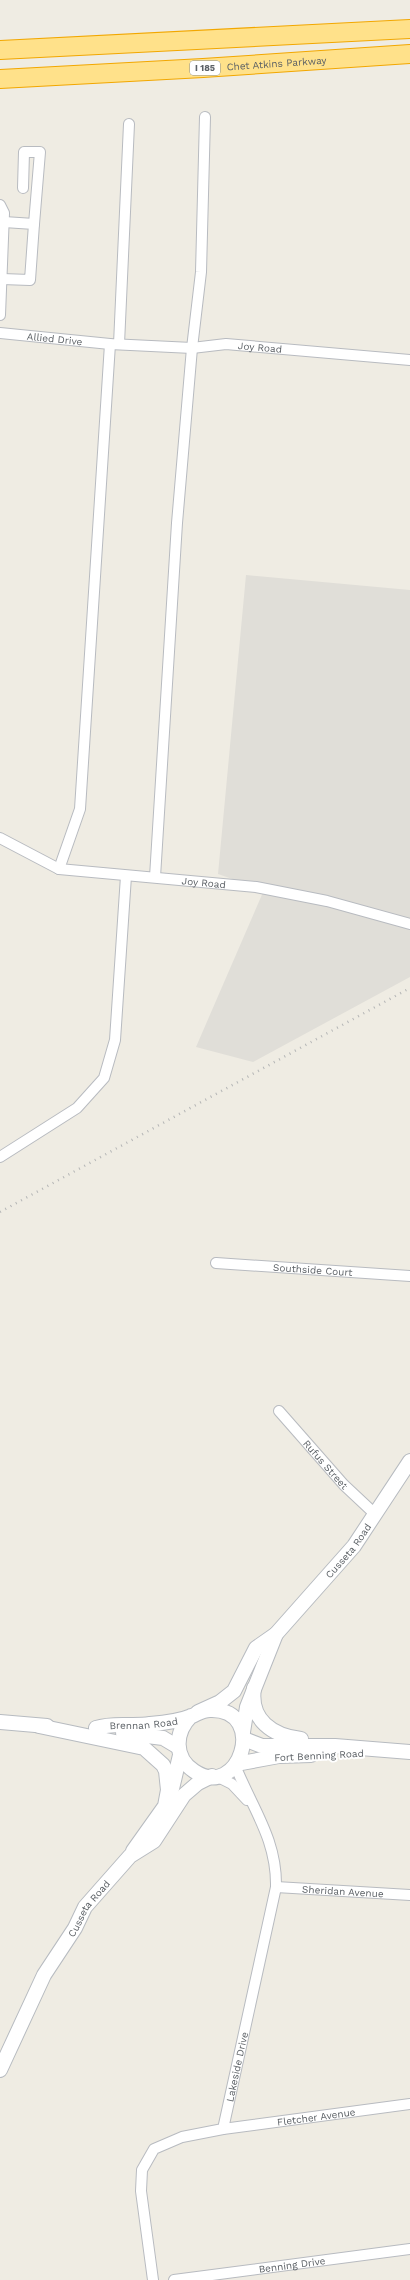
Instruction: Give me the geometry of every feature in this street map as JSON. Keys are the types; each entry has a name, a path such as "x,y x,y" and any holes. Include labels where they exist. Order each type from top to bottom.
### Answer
{"highway":[{"path":"0,50 410,29"},
{"name":"Chet Atkins Parkway","path":"0,79 203,68 410,54"}],"street":[{"path":"155,877 177,523 192,348 201,272 205,117"},
{"path":"59,869 80,809 129,124"},
{"path":"2,279 30,280 40,152 24,152 23,188"},
{"path":"0,315 3,213 34,224"},
{"name":"Allied Drive","path":"0,333 114,344"},
{"name":"Joy Road","path":"114,344 192,348 226,344 410,360"},
{"name":"Joy Road","path":"0,838 59,869 256,887 327,901 410,924"},
{"path":"0,1157 77,1108 104,1078 115,1040 126,876"},
{"name":"Southside Court","path":"216,1263 410,1276"},
{"name":"Rufus Street","path":"279,1411 344,1485 376,1515"},
{"name":"Cusseta Road","path":"195,1714 220,1702 234,1691 256,1648 276,1634 354,1546 376,1515 410,1461"},
{"name":"Cusseta Road","path":"243,1735 247,1707 276,1634"},
{"path":"254,1688 254,1705 266,1727 287,1738 323,1742 335,1746"},
{"path":"130,1856 164,1806 175,1785 181,1730 195,1714 214,1710 228,1714 234,1719 243,1735 243,1752 236,1765 230,1770 214,1776 193,1770 179,1751"},
{"name":"Brennan Road","path":"96,1728 105,1725 149,1725 195,1714"},
{"name":"Brennan Road","path":"0,1722 39,1726 96,1728 109,1732 151,1735 163,1738 179,1751"},
{"path":"39,1726 137,1746 151,1752 163,1765 166,1771 168,1790 164,1806"},
{"name":"Fort Benning Road","path":"243,1735 262,1746 335,1746 410,1752"},
{"name":"Fort Benning Road","path":"236,1765 279,1756 364,1753 377,1750"},
{"name":"Lakeside Drive","path":"223,2129 276,1887 276,1870 272,1848 262,1820 253,1806 236,1765"},
{"name":"Cusseta Road","path":"0,2070 51,1962 75,1928 85,1907 130,1856 154,1840 171,1818 184,1795 198,1782 214,1776"},
{"name":"Lakeside Drive","path":"214,1776 232,1784 253,1806"},
{"name":"Sheridan Avenue","path":"276,1887 410,1895"},
{"name":"Fletcher Avenue","path":"223,2129 410,2104"},
{"path":"153,2280 140,2191 142,2170 154,2149 182,2137 223,2129"},
{"name":"Benning Drive","path":"174,2280 410,2249"}],"shaded area":[{"path":"246,575 410,590 410,977 253,1062 196,1047 264,890 218,874"}],"railway":[{"path":"0,1212 410,988"}]}
